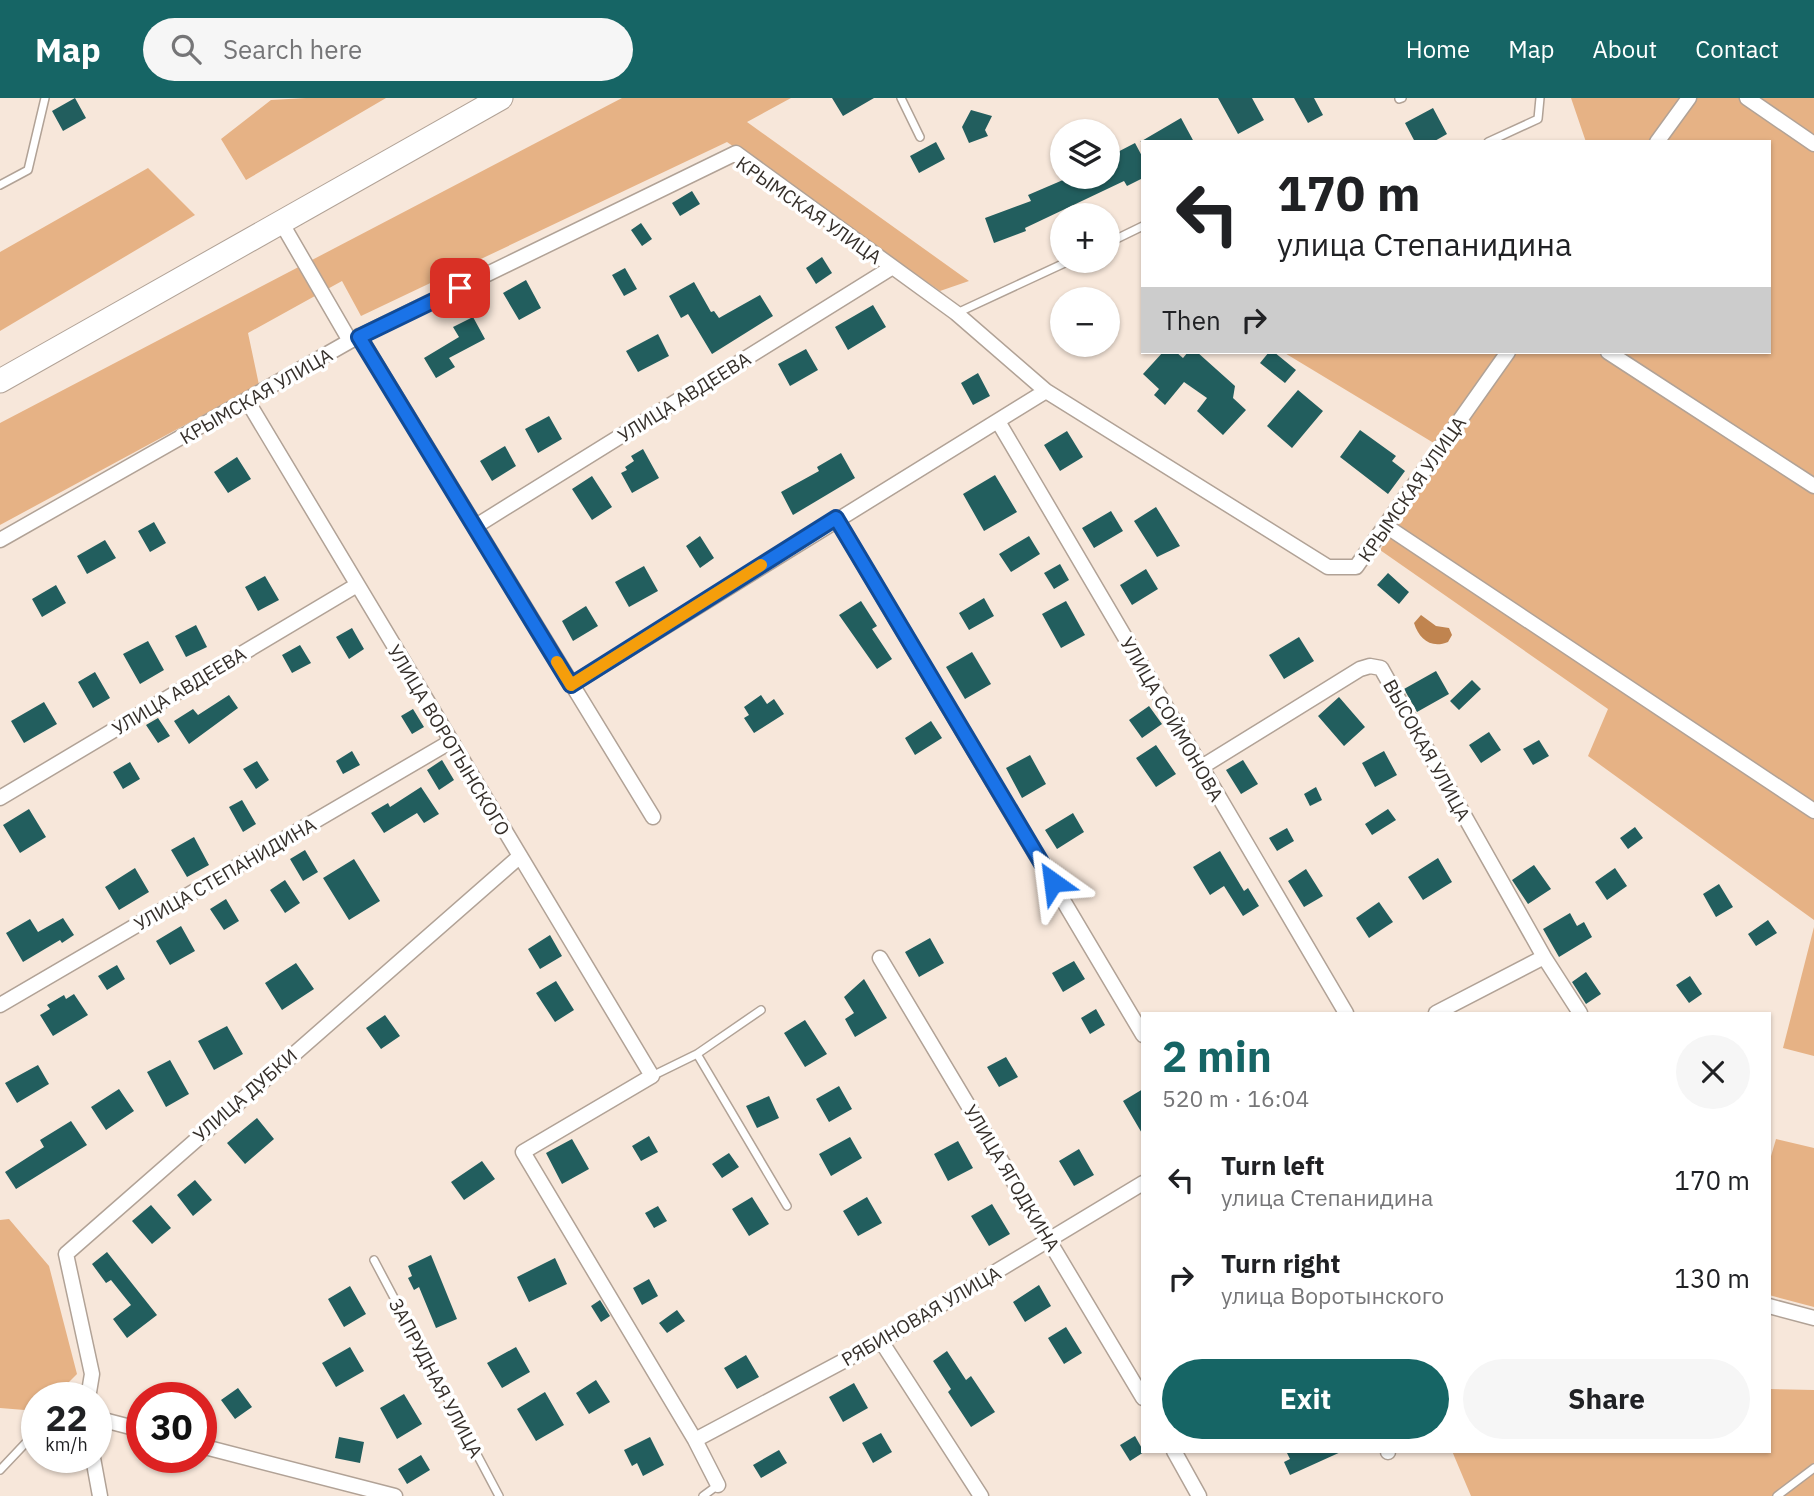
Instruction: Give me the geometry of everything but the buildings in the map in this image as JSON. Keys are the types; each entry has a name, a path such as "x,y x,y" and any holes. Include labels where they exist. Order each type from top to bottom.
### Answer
{"main road":[{"path":"0,381 502,98"}],"street":[{"path":"1658,140 1689,98"},
{"path":"1747,98 1814,144"},
{"name":"КРЫМСКАЯ УЛИЦА","path":"0,540 248,402 354,339 736,153 956,313 1046,391 1328,567 1356,567 1507,354"},
{"path":"281,222 476,526 653,817"},
{"name":"УЛИЦА АВДЕЕВА","path":"476,526 891,268"},
{"path":"1611,354 1814,486"},
{"path":"571,685 836,518 999,423 1046,391"},
{"name":"УЛИЦА ВОРОТЫНСКОГО","path":"248,402 652,1076"},
{"name":"УЛИЦА СОЙМОНОВА","path":"999,423 1345,1012"},
{"path":"836,518 1141,1032"},
{"path":"1387,526 1814,811"},
{"name":"УЛИЦА АВДЕЕВА","path":"0,798 357,585"},
{"name":"ВЫСОКАЯ УЛИЦА","path":"1200,768 1360,669 1370,666 1381,668 1544,957 1579,1012"},
{"name":"УЛИЦА СТЕПАНИДИНА","path":"0,1005 450,742"},
{"name":"УЛИЦА ДУБКИ","path":"91,1382 92,1374 66,1254 189,1142 519,857"},
{"path":"1438,1012 1544,957"},
{"name":"УЛИЦА ЯГОДКИНА","path":"880,958 1141,1395"},
{"path":"652,1076 523,1152 695,1440 718,1485"},
{"name":"РЯБИНОВАЯ УЛИЦА","path":"695,1440 881,1341 1141,1184"},
{"path":"1771,1307 1814,1318"},
{"path":"881,1341 981,1496"},
{"path":"217,1450 395,1496"},
{"path":"1175,1453 1199,1496"},
{"path":"96,1473 100,1496"}],"lane":[{"path":"0,185 28,170 46,98"},
{"path":"901,98 920,137"},
{"path":"1492,140 1538,119 1540,98"},
{"path":"1120,237 1141,227"},
{"path":"956,313 1050,270"},
{"path":"652,1076 697,1054 761,1010"},
{"path":"697,1054 787,1206"},
{"name":"ЗАПРУДНАЯ УЛИЦА","path":"374,1260 499,1496"},
{"path":"0,1470 21,1448"},
{"path":"1777,1496 1814,1468"},
{"path":"703,1496 718,1485"}],"shaded area":[{"path":"386,98 246,180 221,139 271,100"},
{"path":"622,98 791,98 747,122 969,281 940,291 727,142 361,316 342,281 248,333 259,385 0,525 0,423"},
{"path":"1571,98 1814,98 1814,920 1588,756 1608,709 1380,550 1447,451 1286,354 1771,354 1771,140 1585,140"},
{"path":"148,168 195,215 0,331 0,252"},
{"path":"1421,615 1436,626 1449,628 1452,635 1448,642 1436,644 1422,638 1414,623"},
{"path":"1814,927 1814,1056 1783,1048"},
{"path":"1776,1139 1814,1148 1814,1307 1771,1296 1771,1156"},
{"path":"9,1219 49,1266 77,1374 69,1382 21,1382 21,1410 0,1408 0,1220"},
{"path":"1771,1389 1814,1390 1814,1496 1471,1496 1453,1453 1771,1453"}],"slow traffic":[{"path":"557,662 571,685 761,565"}],"route":[{"path":"460,288 359,337 571,685 836,518 1053,882"}]}
